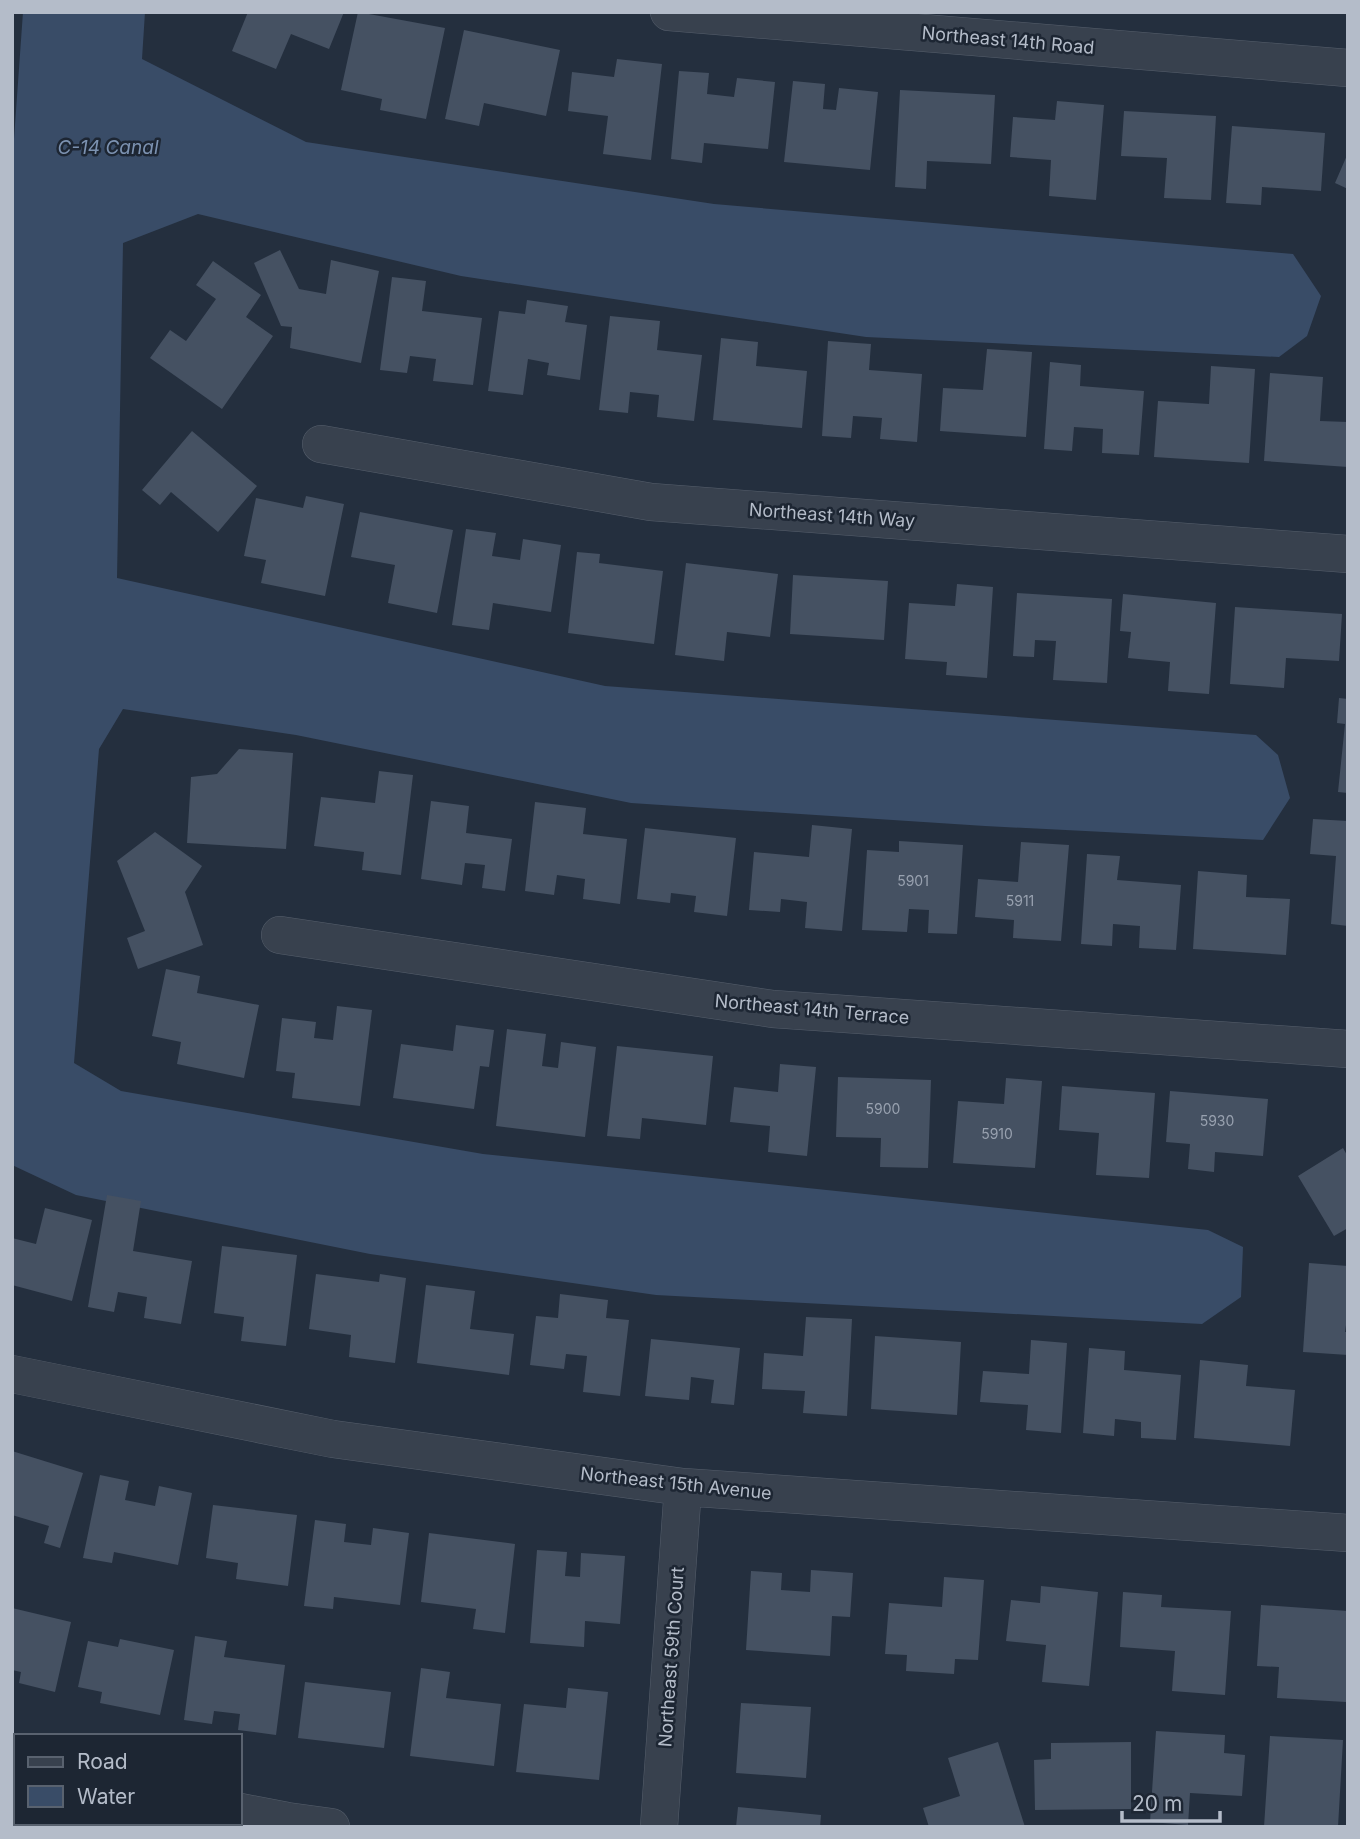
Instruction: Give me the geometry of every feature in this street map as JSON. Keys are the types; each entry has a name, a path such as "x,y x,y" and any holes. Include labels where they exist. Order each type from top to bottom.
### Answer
{"street":[{"name":"Northeast 14th Road","path":"669,12 1348,68"},
{"name":"Northeast 14th Way","path":"321,444 651,502 1348,554"},
{"name":"Northeast 14th Terrace","path":"280,935 773,1009 1348,1049"},
{"name":"Northeast 15th Avenue","path":"12,1374 333,1439 683,1487 1348,1533"},
{"name":"Northeast 59th Court","path":"659,1827 683,1487"},
{"path":"242,1812 286,1824 331,1827"}],"water":[{"name":"C-14 Canal","path":"23,12 145,12 142,59 306,142 714,204 1293,254 1321,296 1307,336 1279,357 866,337 461,276 198,214 123,243 117,578 605,686 1256,735 1278,755 1290,798 1263,840 985,826 631,803 296,735 123,709 99,749 74,1063 121,1091 483,1154 1208,1230 1243,1247 1241,1297 1202,1324 656,1295 370,1254 76,1195 12,1165 12,167"}],"building":[{"path":"248,12 344,12 329,49 291,34 276,69 232,51"},
{"path":"358,12 445,28 426,119 380,110 382,99 341,90"},
{"path":"464,30 560,50 546,116 484,103 479,126 445,119"},
{"path":"617,59 662,64 651,160 603,154 608,116 568,111 572,72 614,77"},
{"path":"679,71 709,73 707,94 734,97 737,78 775,82 768,149 704,143 702,163 671,159"},
{"path":"793,81 825,84 823,109 836,110 839,88 878,92 870,170 784,162"},
{"path":"900,90 995,95 991,164 927,161 926,189 895,187"},
{"path":"1057,101 1104,105 1096,200 1049,196 1051,160 1010,157 1013,117 1055,120"},
{"path":"1124,111 1216,116 1211,200 1164,198 1167,158 1121,156"},
{"path":"1232,126 1325,133 1321,191 1262,187 1261,205 1226,203"},
{"path":"1348,153 1348,189 1335,183"},
{"path":"280,250 299,289 326,294 331,260 379,271 361,363 290,348 292,327 281,326 254,263"},
{"path":"213,261 261,295 246,317 273,336 222,409 150,358 170,330 186,341 216,299 196,285"},
{"path":"392,277 426,281 422,311 482,318 473,385 433,381 436,359 410,356 407,373 380,370"},
{"path":"527,300 568,306 565,322 587,325 580,380 547,375 549,363 528,359 523,395 488,391 499,311 525,314"},
{"path":"610,316 660,321 657,350 702,355 694,421 657,417 659,395 630,392 628,413 599,410"},
{"path":"721,338 758,342 756,366 807,371 802,428 713,420"},
{"path":"828,341 871,344 869,370 922,374 917,442 880,439 882,418 853,416 851,438 822,436"},
{"path":"987,349 1032,352 1026,437 940,431 943,388 983,390"},
{"path":"1050,362 1081,365 1080,386 1144,391 1139,455 1102,453 1103,429 1074,427 1072,451 1044,449"},
{"path":"1211,366 1255,369 1249,463 1154,457 1158,401 1209,404"},
{"path":"1270,373 1323,377 1320,421 1348,422 1348,467 1264,461"},
{"path":"192,431 257,486 218,532 171,492 160,505 142,490"},
{"path":"306,496 344,504 325,596 261,583 266,560 244,556 256,498 303,508"},
{"path":"360,512 453,530 437,613 388,603 395,565 351,557"},
{"path":"466,529 496,533 492,556 520,560 523,539 561,545 551,612 493,603 489,630 452,625"},
{"path":"577,552 600,554 599,563 663,571 654,644 568,633"},
{"path":"686,563 778,574 770,637 727,632 724,661 675,655"},
{"path":"793,575 888,581 884,640 790,634"},
{"path":"957,584 993,587 987,678 946,675 947,662 905,659 909,603 955,606"},
{"path":"1017,593 1112,599 1107,683 1053,680 1056,641 1035,640 1034,657 1013,656"},
{"path":"1123,594 1216,603 1209,694 1168,691 1170,662 1128,658 1131,632 1120,631"},
{"path":"1235,607 1342,614 1339,661 1286,658 1284,688 1230,684"},
{"path":"1339,698 1348,699 1348,793 1338,792 1345,724 1337,723"},
{"path":"239,749 293,753 286,849 187,843 191,777 217,774"},
{"path":"379,771 413,775 401,875 362,870 364,852 314,846 321,797 375,803"},
{"path":"431,801 469,806 466,833 512,839 505,891 482,888 485,865 465,863 462,885 421,879"},
{"path":"535,802 586,808 583,834 627,839 620,904 583,899 585,879 557,875 554,895 525,891"},
{"path":"1313,819 1348,821 1348,926 1331,924 1336,856 1310,854"},
{"path":"812,825 852,829 842,931 805,928 807,902 781,899 780,912 749,910 754,852 809,857"},
{"path":"645,828 736,838 727,916 694,912 696,896 671,893 670,903 637,899"},
{"path":"155,832 202,866 185,892 203,945 138,969 127,938 145,931 117,861"},
{"path":"899,841 963,845 957,934 928,933 929,910 909,909 907,932 862,930 867,850 899,852"},
{"path":"1021,842 1069,845 1061,941 1013,938 1014,920 975,917 978,879 1018,882"},
{"path":"1087,854 1120,856 1117,880 1181,885 1176,950 1139,948 1140,926 1113,924 1112,946 1081,944"},
{"path":"1198,871 1247,875 1246,897 1290,899 1286,955 1193,949"},
{"path":"166,969 200,976 197,993 259,1005 244,1078 177,1064 181,1042 152,1036"},
{"path":"337,1006 372,1010 360,1106 292,1098 295,1073 276,1071 282,1018 316,1022 314,1038 333,1040"},
{"path":"456,1025 494,1030 489,1067 480,1066 474,1109 393,1098 401,1044 453,1051"},
{"path":"507,1029 546,1034 542,1066 558,1068 561,1042 596,1047 585,1137 496,1126"},
{"path":"617,1046 713,1056 706,1125 642,1118 640,1139 607,1136"},
{"path":"780,1064 816,1067 807,1156 768,1152 770,1126 730,1122 734,1087 778,1092"},
{"path":"838,1077 931,1080 928,1168 880,1167 881,1138 836,1137"},
{"path":"1006,1078 1042,1081 1035,1168 953,1163 958,1101 1004,1104"},
{"path":"1062,1086 1155,1093 1149,1178 1096,1175 1099,1133 1059,1130"},
{"path":"1170,1091 1268,1099 1263,1156 1215,1152 1214,1172 1188,1169 1190,1144 1166,1142"},
{"path":"1343,1148 1348,1157 1348,1228 1334,1236 1298,1176"},
{"path":"107,1195 141,1201 133,1251 192,1261 181,1324 144,1318 147,1297 118,1292 114,1312 88,1307"},
{"path":"45,1208 92,1220 72,1301 12,1285 12,1238 36,1244"},
{"path":"222,1246 297,1255 286,1346 241,1341 244,1317 214,1313"},
{"path":"1309,1263 1348,1266 1345,1332 1348,1332 1348,1355 1303,1352"},
{"path":"316,1274 379,1282 380,1274 406,1278 395,1363 349,1357 351,1335 309,1329"},
{"path":"426,1285 475,1291 470,1329 514,1334 509,1375 417,1363"},
{"path":"560,1294 608,1300 606,1318 629,1320 620,1396 583,1392 587,1356 566,1354 564,1369 530,1365 536,1316 558,1318"},
{"path":"806,1317 852,1319 847,1416 803,1413 805,1391 762,1389 764,1353 803,1356"},
{"path":"875,1336 961,1342 957,1415 871,1409"},
{"path":"651,1339 740,1348 734,1405 711,1403 714,1380 691,1377 689,1400 645,1396"},
{"path":"1031,1340 1067,1343 1061,1433 1026,1430 1028,1405 980,1402 983,1371 1029,1374"},
{"path":"1089,1348 1125,1351 1124,1370 1181,1375 1176,1440 1141,1438 1141,1422 1115,1419 1114,1436 1083,1433"},
{"path":"1200,1360 1248,1365 1246,1386 1295,1390 1290,1446 1194,1438"},
{"path":"12,1451 83,1473 60,1548 44,1543 49,1526 12,1515"},
{"path":"100,1475 129,1481 125,1500 155,1506 159,1486 192,1493 178,1565 114,1552 112,1563 83,1558"},
{"path":"213,1505 297,1515 288,1586 236,1579 238,1563 206,1558"},
{"path":"315,1520 346,1524 344,1542 371,1545 373,1528 409,1533 400,1605 334,1597 333,1609 304,1606"},
{"path":"429,1533 515,1544 505,1633 473,1629 476,1609 421,1602"},
{"path":"537,1550 567,1552 565,1576 580,1577 581,1553 625,1556 620,1624 585,1621 584,1647 530,1643"},
{"path":"811,1570 853,1573 850,1617 832,1616 830,1656 746,1650 751,1571 782,1573 781,1590 810,1592"},
{"path":"944,1577 984,1580 978,1660 955,1659 954,1674 906,1671 907,1655 885,1654 889,1603 942,1607"},
{"path":"1041,1586 1098,1592 1089,1686 1042,1682 1046,1645 1006,1641 1011,1600 1040,1603"},
{"path":"1123,1592 1162,1595 1161,1607 1231,1611 1225,1695 1172,1691 1175,1651 1120,1647"},
{"path":"1261,1605 1348,1611 1346,1702 1277,1698 1279,1667 1257,1666"},
{"path":"12,1608 71,1622 55,1692 19,1683 21,1672 12,1670"},
{"path":"195,1636 227,1641 224,1657 285,1665 276,1735 238,1730 240,1714 214,1711 212,1724 184,1720"},
{"path":"120,1639 174,1650 160,1715 100,1703 102,1692 78,1687 88,1641 118,1647"},
{"path":"421,1668 450,1672 446,1698 501,1704 494,1766 410,1756"},
{"path":"305,1682 391,1692 384,1748 298,1738"},
{"path":"568,1688 608,1692 599,1780 516,1772 524,1704 566,1708"},
{"path":"741,1703 811,1707 806,1778 736,1773"},
{"path":"1156,1731 1225,1735 1224,1753 1245,1755 1242,1796 1190,1793 1188,1825 1150,1822"},
{"path":"1270,1736 1343,1740 1338,1827 1264,1827"},
{"path":"998,1742 1025,1827 929,1827 923,1808 960,1796 948,1758"},
{"path":"1131,1742 1131,1809 1035,1810 1034,1760 1051,1759 1051,1743"},
{"path":"738,1807 821,1815 820,1827 736,1827"}]}
